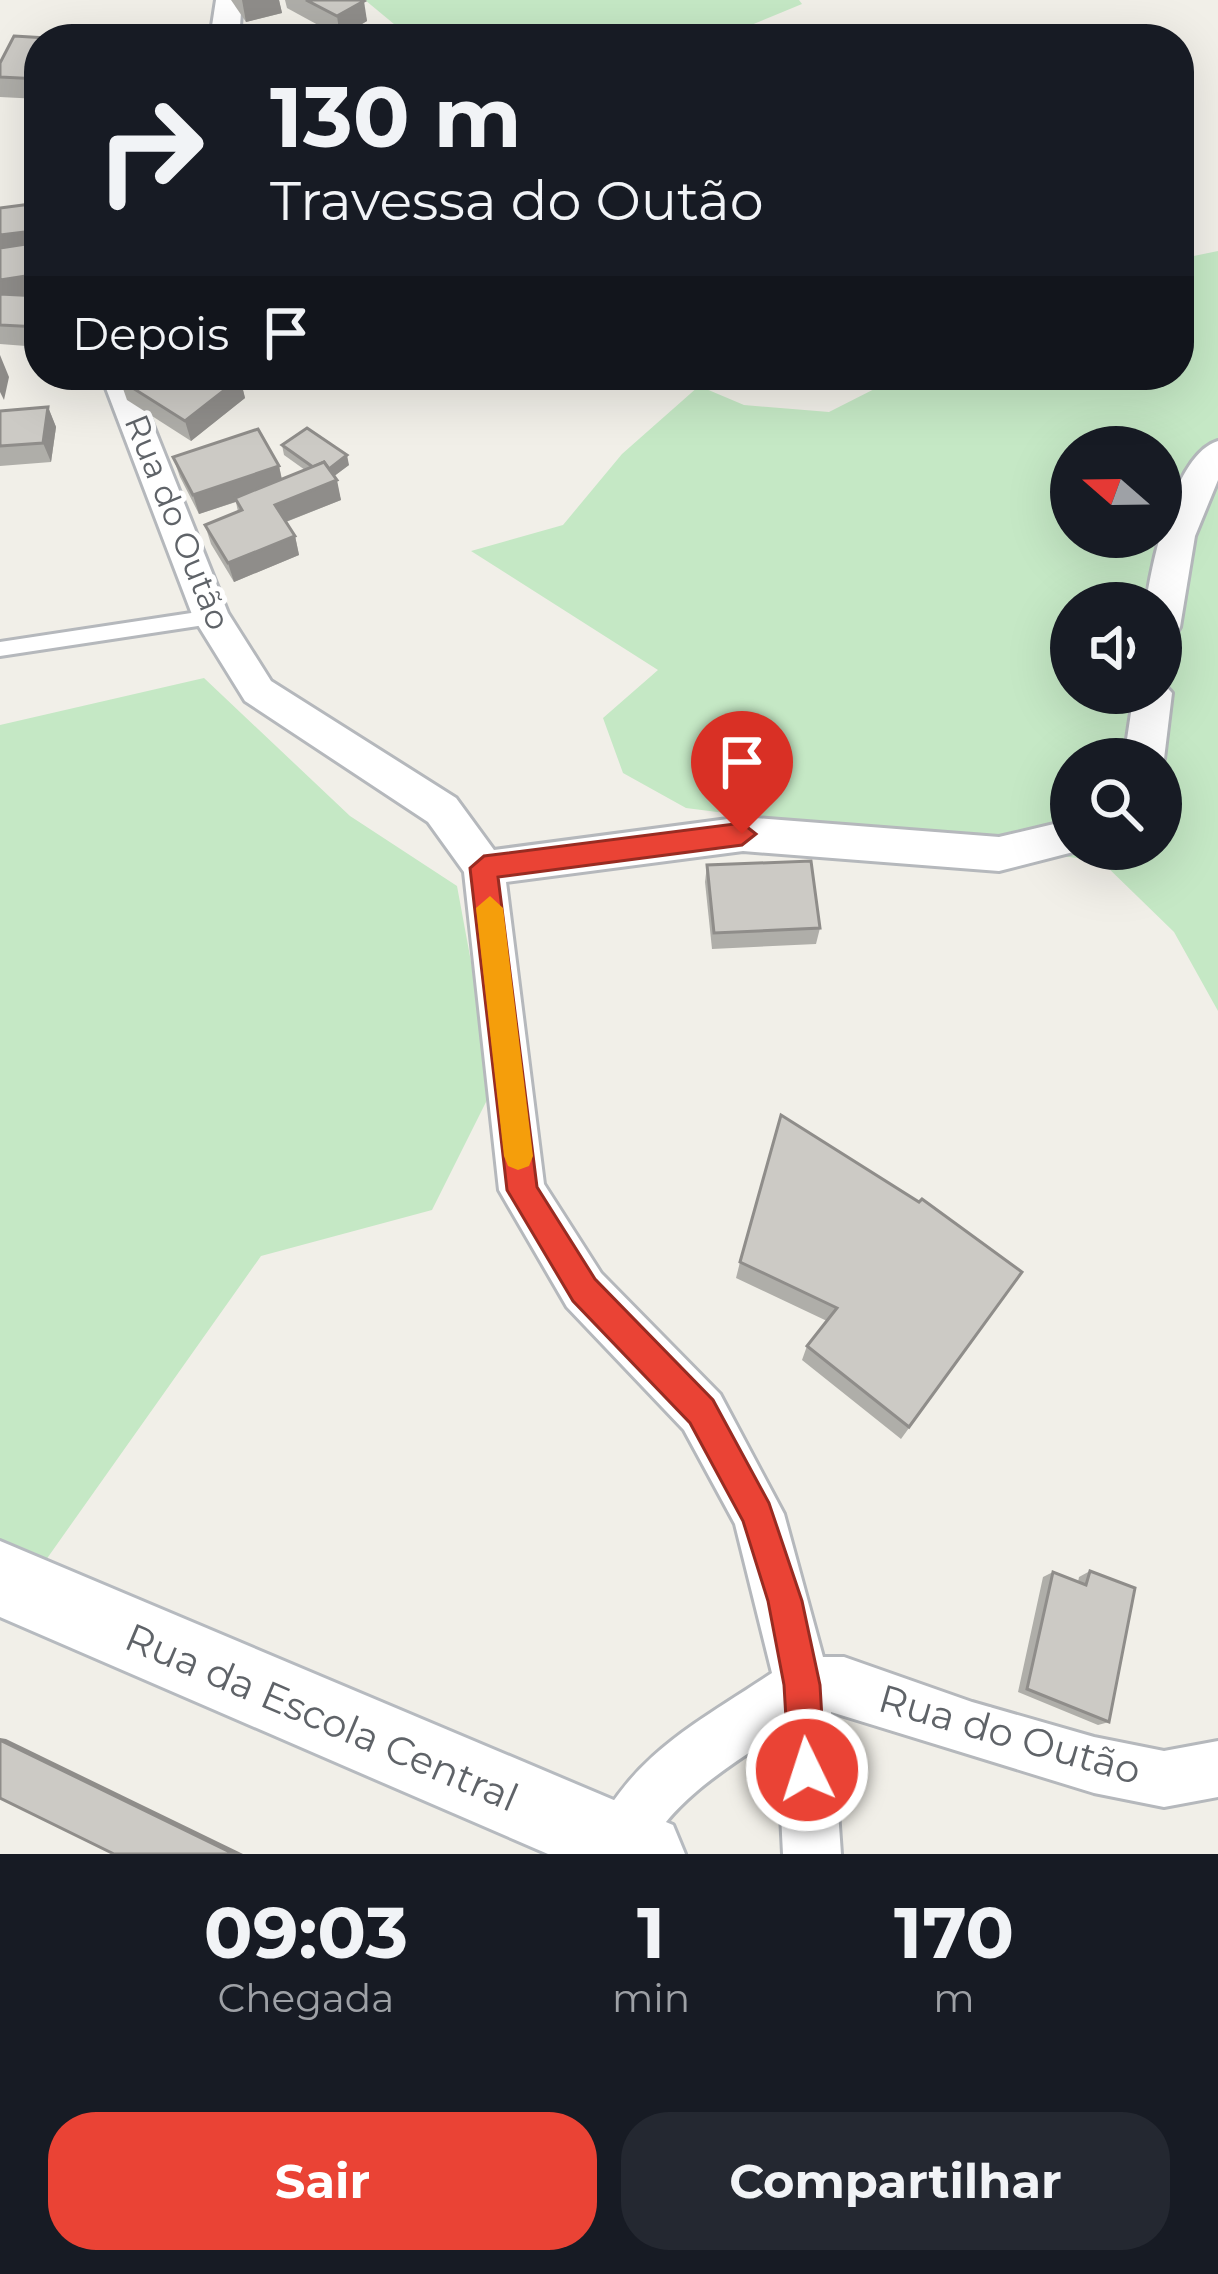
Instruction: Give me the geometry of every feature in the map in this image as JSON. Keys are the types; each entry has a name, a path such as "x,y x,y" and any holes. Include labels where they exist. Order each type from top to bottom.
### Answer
{"street":[{"name":"Rua do Outão","path":"130,390 212,617 258,692 442,810 484,868 522,1190 584,1290 702,1412 758,1514 785,1601 802,1685 812,1854"},
{"path":"1166,582 1184,509 1218,453"},
{"path":"484,868 742,834 998,854 1050,842"},
{"name":"Rua da Escola Central","path":"0,1579 632,1849"},
{"name":"Rua do Outão","path":"802,1685 844,1684 972,1730 1117,1770 1164,1779 1218,1769"},
{"path":"632,1849 639,1806 699,1754 802,1685"}],"lane":[{"path":"0,649 212,617"}],"green space":[{"path":"365,0 799,0 802,4 753,24 394,24"},
{"path":"1218,251 1218,1011 1174,932 1110,870 1182,870 1182,738 1050,738 1050,854 686,808 623,773 603,718 658,670 471,551 563,525 622,454 694,390 708,390 744,405 829,412 872,390 1194,390 1194,256"},
{"path":"204,678 350,816 457,886 494,1086 432,1210 261,1256 36,1574 0,1557 0,725"}],"building":[{"path":"306,0 362,0 364,1 337,16"},
{"path":"14,36 24,37 24,78 0,77 0,63"},
{"path":"24,205 24,232 0,235 0,208"},
{"path":"24,244 24,276 0,280 0,248"},
{"path":"0,294 24,295 24,326 0,325"},
{"path":"136,390 225,390 185,421"},
{"path":"48,407 43,443 0,446 0,411"},
{"path":"307,428 347,455 329,469 324,462 313,467 282,445"},
{"path":"258,429 279,466 193,495 173,457"},
{"path":"324,462 337,480 275,505 295,536 228,563 205,525 242,510 235,498"},
{"path":"811,861 820,928 714,933 707,865"},
{"path":"781,1115 919,1202 922,1199 1022,1272 909,1427 807,1346 837,1308 740,1262"},
{"path":"1090,1571 1135,1588 1109,1722 1027,1689 1053,1572 1086,1585"},
{"path":"0,1740 234,1854 114,1854 0,1798"}],"slow traffic":[{"path":"490,908 518,1156"}],"route":[{"path":"742,834 484,868 522,1190 584,1290 702,1412 758,1514 785,1601 802,1685 807,1770"}]}
